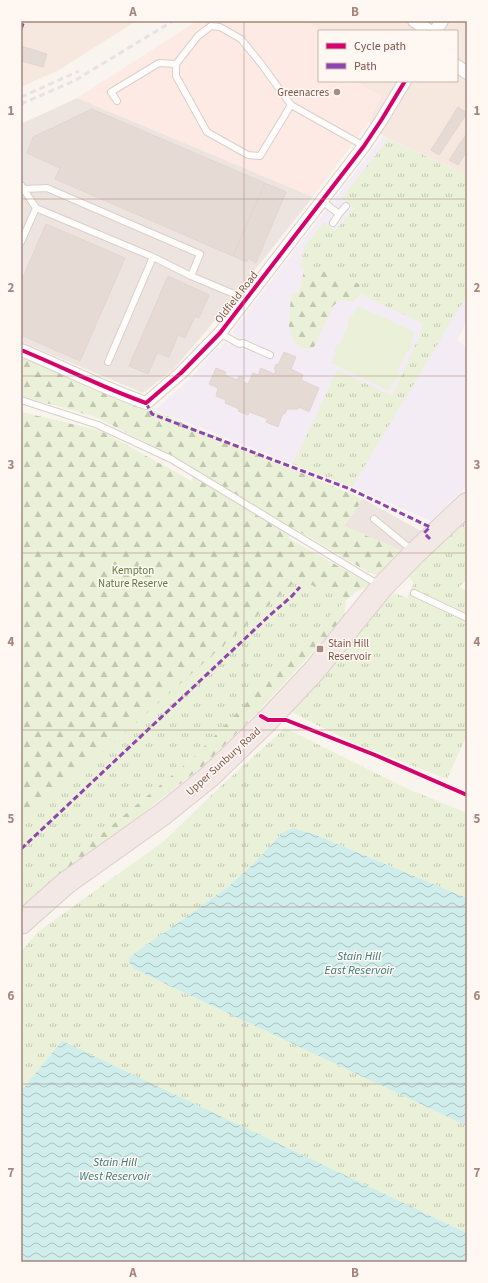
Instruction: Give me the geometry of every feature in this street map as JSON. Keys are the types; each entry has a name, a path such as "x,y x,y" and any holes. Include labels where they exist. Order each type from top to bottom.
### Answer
{"highway":[{"name":"Upper Sunbury Road","path":"21,923 66,883 163,814 209,777 268,720 314,671 382,587 415,553 467,504"}],"street":[{"path":"414,21 428,30"},
{"path":"436,30 442,21"},
{"path":"458,67 467,73"},
{"name":"Oldfield Road","path":"21,350 119,393 146,403 181,373 220,333 364,146 404,82"}],"lane":[{"path":"220,27 224,21"},
{"path":"291,105 260,156 248,155 207,132 176,76 176,64 198,36 211,26 220,27 241,39 291,105 364,146"},
{"path":"117,101 111,92 159,63 176,64"},
{"path":"22,187 36,208 153,257 191,276 246,299"},
{"path":"22,187 48,188 200,254 191,276"},
{"path":"322,201 339,214"},
{"path":"333,223 346,206"},
{"path":"21,242 36,208"},
{"path":"108,362 153,257"},
{"path":"220,333 239,344 243,343 270,354"},
{"path":"21,400 98,425 171,459 382,587"},
{"path":"374,519 415,553"},
{"path":"414,593 467,618"}],"shaded area":[{"path":"21,21 136,21 59,70 21,87"},
{"path":"197,21 306,21 320,30 318,30 318,82 357,82 381,97 369,122 313,197 77,98"},
{"path":"306,21 467,21 467,175 383,136 369,122 381,97 357,82 458,82 458,30 320,30"},
{"path":"77,98 313,197 174,369 143,393 21,342 21,124"},
{"path":"383,136 467,175 467,321 457,340 467,347 467,486 431,521 352,487 155,410 193,376 217,347 220,349 225,342 230,345 236,336 232,332"},
{"path":"363,499 421,531 402,551 344,526"}],"green space":[{"path":"388,139 467,175 467,295 352,487 293,464 337,370 392,396 420,335 423,324 361,294 359,284 305,268 300,269 304,247 324,222 335,231 354,208 342,198"},
{"path":"305,268 335,274 359,284 361,294 353,302 340,300 333,306 314,347 302,349 293,340 289,326 291,295 299,291"},
{"path":"358,306 415,332 411,343 413,344 409,352 407,351 397,372 400,373 396,381 394,380 389,391 331,363 336,353 334,351 337,344 339,345 349,324 347,323 350,316 352,316"},
{"name":"Kempton Nature Reserve","path":"21,354 363,499 344,526 402,551 377,575 368,572 297,530 288,538 372,585 357,591 346,600 298,579 21,825 21,412 101,431 193,482 190,466 96,417 21,396"},
{"name":"Kempton Nature Reserve","path":"21,412 101,431 167,467 288,539 372,585 357,591 346,600 194,757 21,901"},
{"path":"467,520 467,579 459,587 467,591 467,735 447,779 353,743 289,711 370,621 391,592 407,598 414,583 408,576"},
{"path":"346,600 344,618 257,713 203,766 124,828 43,888 21,908 21,901 194,757"},
{"path":"285,728 410,790 467,813 467,898 316,835 282,833 257,860 230,885 132,955 128,961 134,969 467,1126 467,1233 62,1042 21,1091 21,952 38,932 164,841 222,785"}],"water":[{"name":"Stain Hill East Reservoir","path":"293,828 316,835 467,898 467,1126 134,969 128,961 132,955 230,885 257,860 282,833"},
{"name":"Stain Hill West Reservoir","path":"62,1041 467,1233 467,1262 21,1262 21,1091"}],"building":[{"path":"21,46 47,54 43,67 21,61"},
{"path":"458,107 467,113 439,155 431,150"},
{"path":"92,109 265,183 233,256 55,179 60,168 27,153 33,137"},
{"path":"467,133 467,151 458,165 449,160"},
{"path":"265,183 286,192 256,263 248,258 247,262 233,256"},
{"path":"46,224 125,258 80,361 21,335 21,282"},
{"path":"168,276 209,295 199,318 195,316 185,338 178,335 169,357 157,353 148,374 129,366"},
{"path":"284,352 296,357 291,369 303,375 301,380 319,388 309,412 299,407 298,409 287,409 285,414 283,413 278,427 266,422 268,419 249,412 248,415 225,403 226,400 216,396 218,388 209,384 216,368 226,372 225,375 237,380 239,376 244,378 242,381 248,384 253,373 258,375 261,368 274,374 276,364 278,365"}],"railway":[{"path":"21,104 74,81 173,21"},
{"path":"21,97 79,71"}],"marked path":[{"path":"21,29 24,21"},
{"path":"146,403 152,414 350,489 430,527 424,533 430,539"},
{"path":"21,849 300,587"}],"cycle path":[{"path":"21,350 114,391 146,403 181,373 220,333 364,146 404,82"},
{"path":"261,716 268,720 286,720 375,755 467,795"}],"place":[{"name":"Greenacres","path":"337,92"},
{"name":"Stain Hill Reservoir","path":"320,649"}]}
